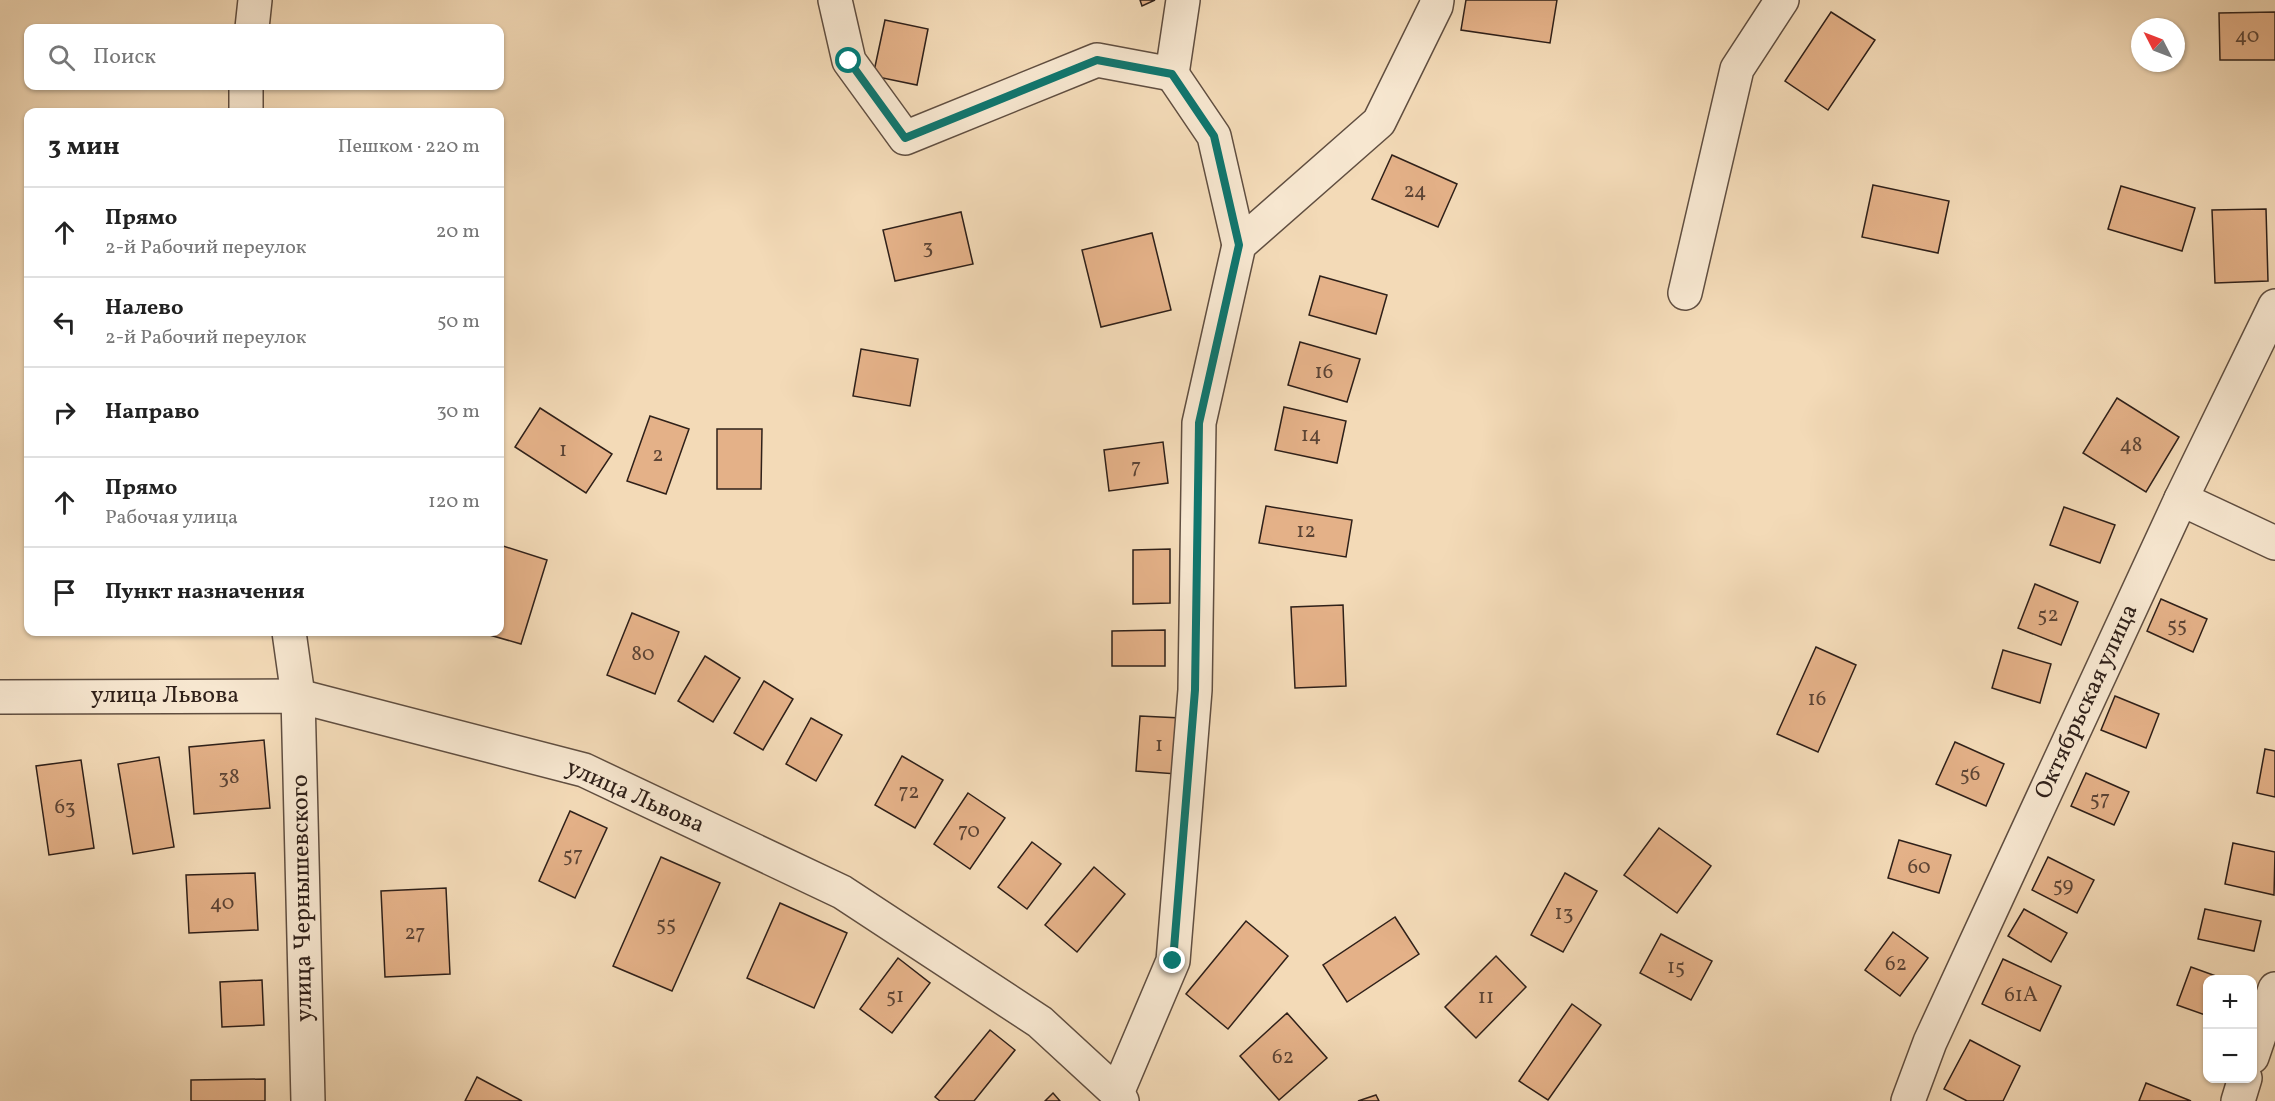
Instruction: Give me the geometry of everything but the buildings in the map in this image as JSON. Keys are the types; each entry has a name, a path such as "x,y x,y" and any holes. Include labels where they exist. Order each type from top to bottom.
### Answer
{"street":[{"path":"252,24 255,0"},
{"path":"835,0 849,61 905,138 1097,60 1172,74"},
{"path":"1120,1097 1173,961 1195,690 1199,423 1239,245 1214,136 1172,74 1183,0"},
{"path":"1239,245 1379,122 1437,0"},
{"path":"1685,293 1737,69 1782,0"},
{"path":"246,90 246,108"},
{"name":"Октябрьская улица","path":"1908,1101 1930,1042 2181,499 2272,317"},
{"path":"2181,499 2275,543"},
{"name":"улица Чернышевского","path":"290,636 298,696 308,1101"},
{"name":"улица Львова","path":"0,697 298,696 584,770 842,892 1040,1022 1120,1097"},
{"path":"2257,1045 2275,989"},
{"path":"2238,1101 2243,1083"}],"route":[{"path":"849,61 905,138 1097,60 1172,74 1214,136 1239,245 1199,423 1195,690 1173,961"}]}
